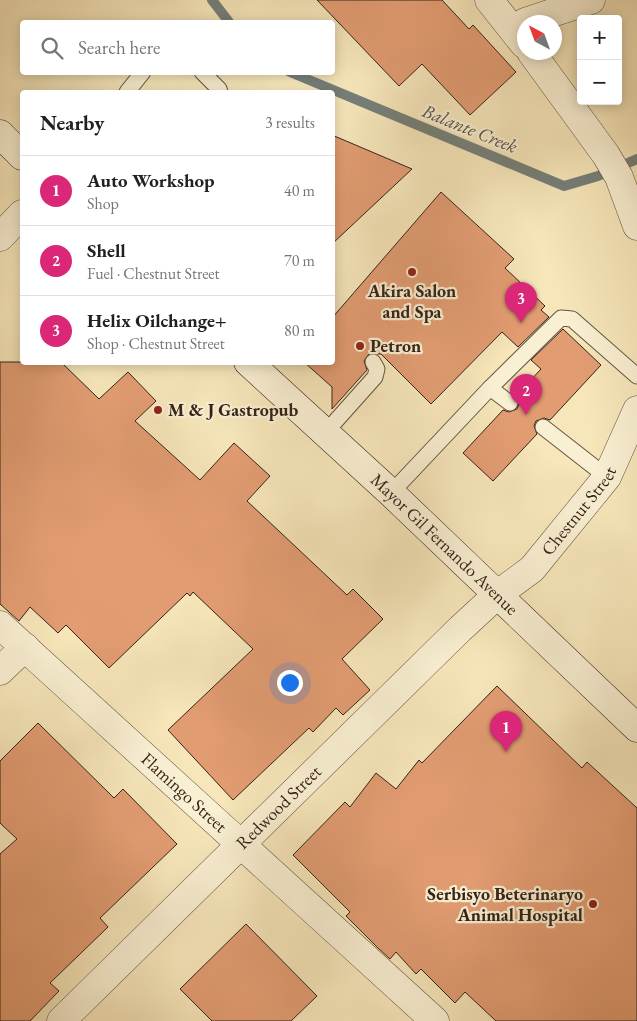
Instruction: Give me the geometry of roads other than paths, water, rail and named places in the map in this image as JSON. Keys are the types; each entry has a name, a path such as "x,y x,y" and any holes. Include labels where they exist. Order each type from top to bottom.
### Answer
{"street":[{"path":"489,0 517,25"},
{"path":"555,15 591,0"},
{"path":"536,60 613,166 637,226"},
{"path":"0,134 20,154"},
{"path":"0,237 20,216"},
{"name":"Mayor Gil Fernando Avenue","path":"261,367 325,433 391,492 637,728"},
{"name":"Chestnut Street","path":"498,594 532,569 607,477 637,410"},
{"name":"Redwood Street","path":"61,1021 498,594"},
{"name":"Flamingo Street","path":"0,624 435,1021"},
{"path":"0,671 25,646"}],"lane":[{"path":"129,90 141,75"},
{"path":"205,75 219,90"},
{"path":"391,492 490,388 561,318 572,319 637,376"},
{"path":"325,433 375,377 377,369 373,362"},
{"path":"490,388 510,403"},
{"path":"543,427 607,477"}],"waterway":[{"name":"Balante Creek","path":"212,0 227,20"},
{"name":"Balante Creek","path":"297,75 333,90"},
{"name":"Balante Creek","path":"335,91 564,186 598,176 637,159"}],"place":[{"name":"Akira Salon and Spa","path":"412,272"},
{"name":"Helix Oilchange+","path":"521,323"},
{"name":"Petron","path":"360,346"},
{"name":"M & J Gastropub","path":"158,410"},
{"name":"Shell","path":"526,415"},
{"name":"Auto Workshop","path":"506,752"},
{"name":"Serbisyo Beterinaryo Animal Hospital","path":"593,904"}]}
